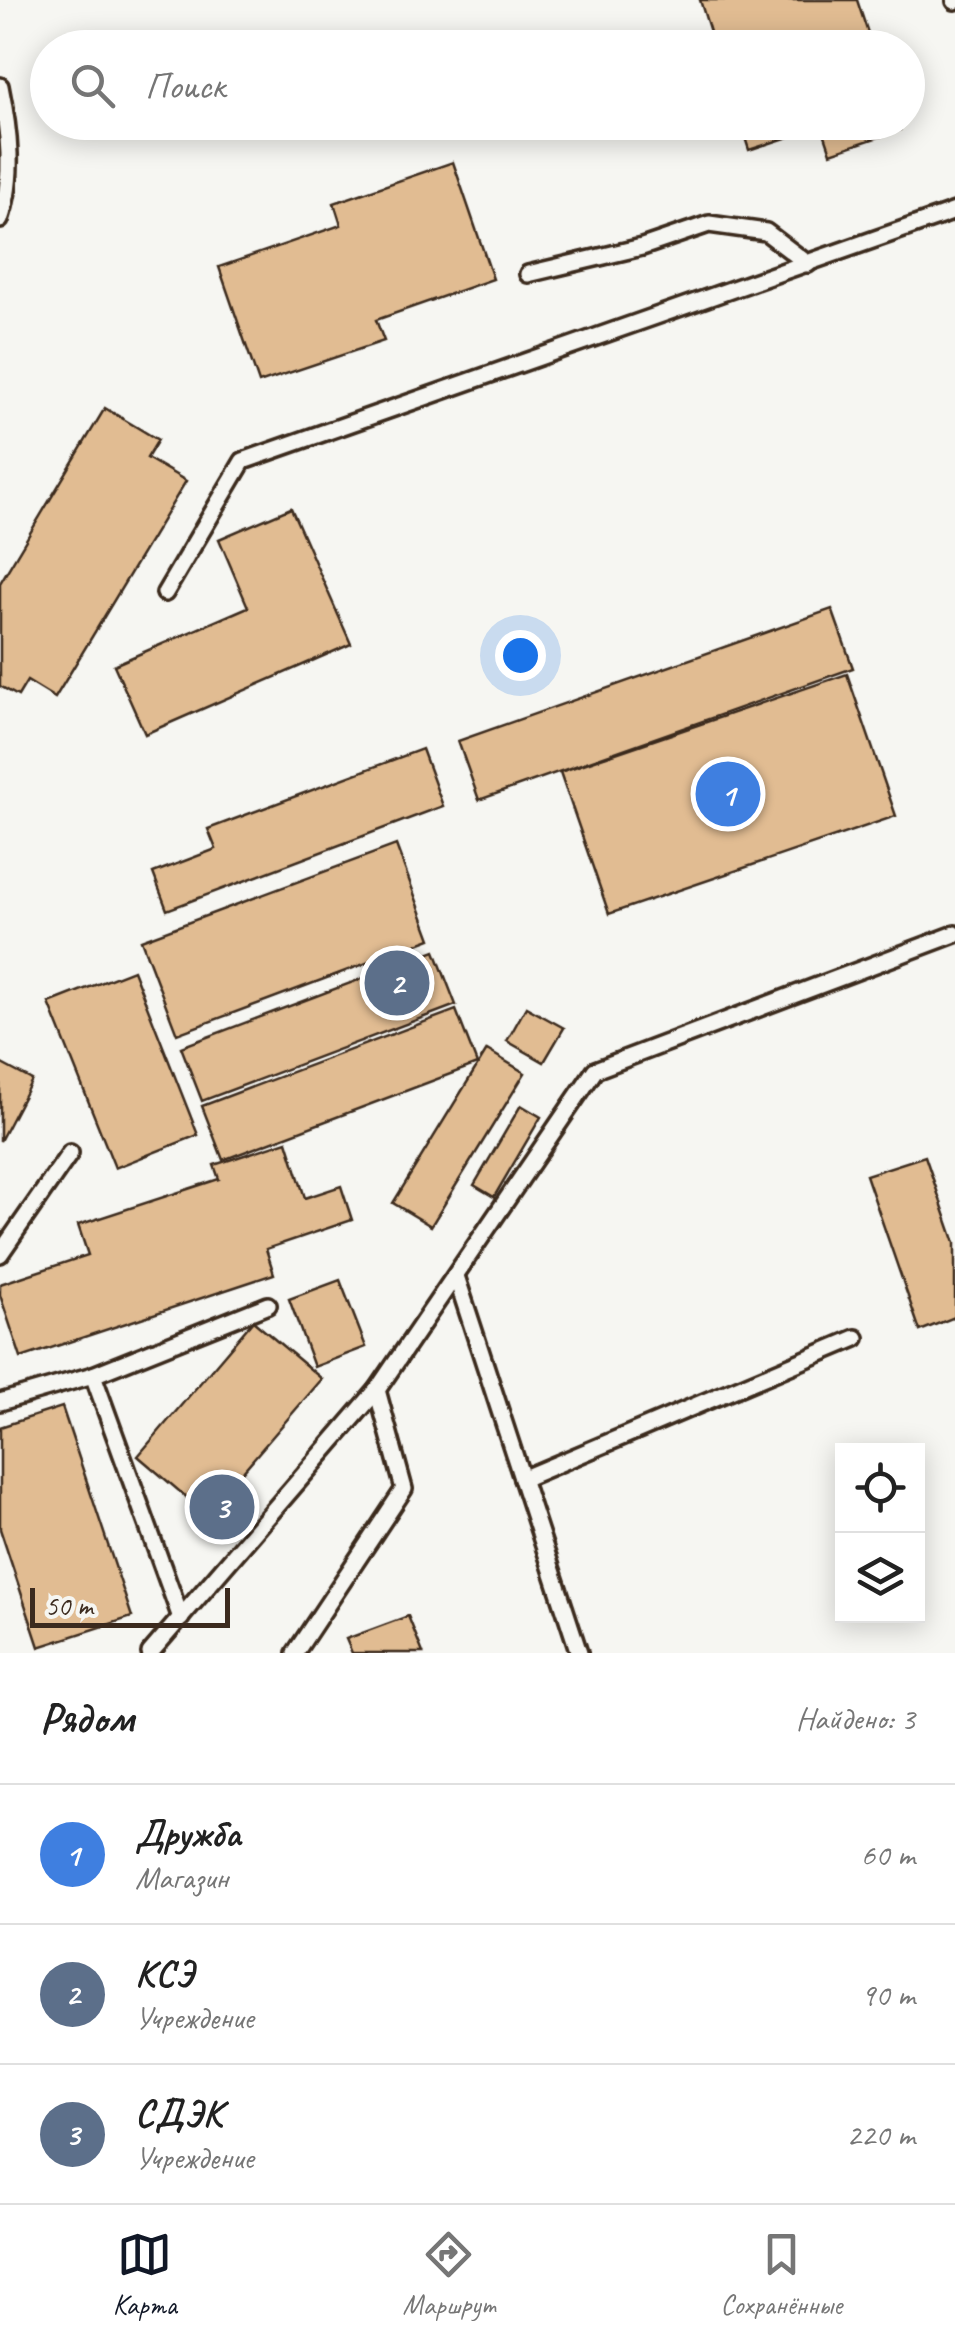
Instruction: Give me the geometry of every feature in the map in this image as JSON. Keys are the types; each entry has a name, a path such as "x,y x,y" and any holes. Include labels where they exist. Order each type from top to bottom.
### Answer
{"lane":[{"path":"0,86 8,126 8,197 0,220"},
{"path":"165,594 244,461 955,210"},
{"path":"528,274 642,247 709,224 766,232 808,264"},
{"path":"150,1653 378,1390 594,1070 955,934"},
{"path":"0,1254 70,1153"},
{"path":"456,1276 580,1653"},
{"path":"0,1402 92,1375 268,1305"},
{"path":"522,1479 856,1338"},
{"path":"92,1375 182,1618"},
{"path":"295,1653 404,1489 378,1390"}],"building":[{"path":"700,0 857,0 867,30 709,30"},
{"path":"746,140 779,140 749,150"},
{"path":"827,140 870,140 831,153"},
{"path":"453,162 493,279 376,320 384,341 259,383 219,267 341,225 334,203"},
{"path":"105,408 158,440 147,458 186,481 55,698 27,681 18,696 0,686 0,583"},
{"path":"291,508 351,644 145,734 114,665 248,607 219,539"},
{"path":"832,609 853,668 479,800 458,741"},
{"path":"847,674 896,816 609,914 560,772"},
{"path":"422,749 443,806 167,910 153,873 216,849 208,829"},
{"path":"396,845 431,939 177,1034 141,940"},
{"path":"435,951 456,1005 202,1101 181,1047"},
{"path":"133,970 198,1135 115,1168 49,1003"},
{"path":"526,1007 564,1028 544,1062 507,1041"},
{"path":"456,1010 477,1064 223,1160 202,1106"},
{"path":"487,1050 525,1073 431,1226 393,1203"},
{"path":"0,1063 32,1080 0,1141"},
{"path":"521,1105 541,1117 494,1197 474,1185"},
{"path":"287,1141 305,1198 341,1186 352,1220 266,1249 274,1274 21,1358 0,1295 0,1284 88,1255 78,1225 219,1179 214,1165"},
{"path":"925,1156 955,1243 955,1317 920,1331 866,1175"},
{"path":"340,1280 366,1347 314,1367 289,1299"},
{"path":"253,1321 322,1379 206,1514 138,1456"},
{"path":"62,1407 132,1617 39,1647 0,1529 0,1427"},
{"path":"408,1616 423,1653 352,1653 346,1639"}],"place":[{"name":"Дружба","path":"728,794"},
{"name":"КСЭ","path":"397,983"},
{"name":"СДЭК","path":"222,1507"}]}
